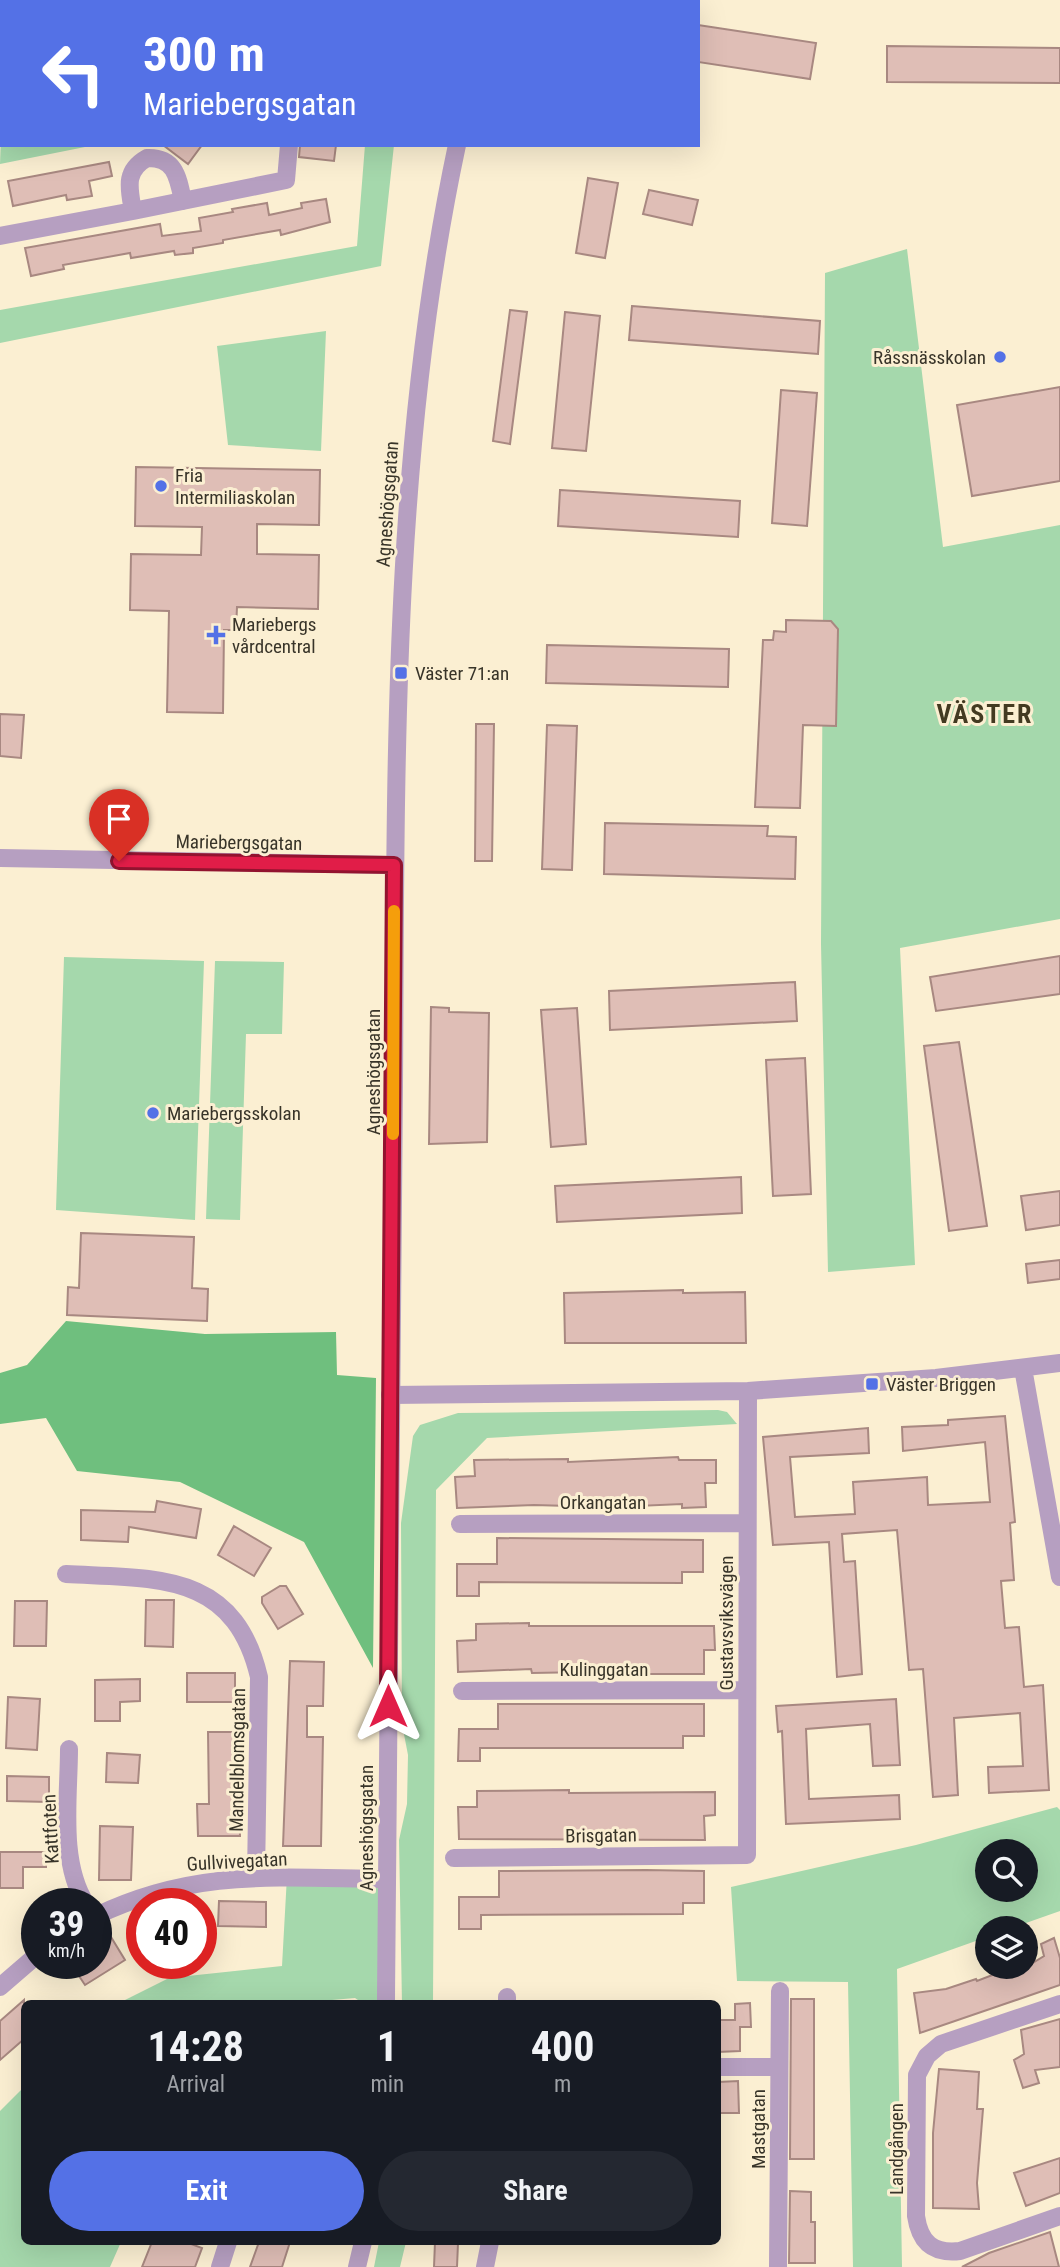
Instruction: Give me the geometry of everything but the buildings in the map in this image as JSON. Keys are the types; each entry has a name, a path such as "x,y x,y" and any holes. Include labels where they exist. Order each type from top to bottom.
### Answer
{"street":[{"path":"0,236 286,180 289,147"},
{"name":"Agneshögsgatan","path":"386,2000 394,865 404,549 411,455 435,261 457,147"},
{"path":"133,211 128,184 130,173 147,158 169,162 176,171 183,201"},
{"name":"Mariebergsgatan","path":"0,858 394,865"},
{"path":"390,1395 748,1391 859,1385 1060,1363"},
{"path":"1023,1368 1060,1577"},
{"name":"Gustavsviksvägen","path":"747,1855 748,1391"},
{"name":"Orkangatan","path":"460,1524 747,1523"},
{"name":"Mandelblomsgatan","path":"66,1574 156,1578 197,1588 229,1612 242,1630 254,1656 259,1677 256,1878"},
{"name":"Kulinggatan","path":"461,1691 747,1690"},
{"name":"Kattfoten","path":"69,1749 71,1861 78,1888"},
{"name":"Brisgatan","path":"454,1858 747,1855"},
{"name":"Gullvivegatan","path":"112,1910 172,1887 195,1882 256,1878 386,1879"},
{"path":"0,1987 21,1969"},
{"name":"Mastgatan","path":"778,2267 780,1992"},
{"name":"Landgången","path":"1060,2004 941,2044 922,2062 917,2075 916,2216 921,2237 935,2250 944,2253 1060,2216"},
{"path":"721,2067 779,2067"},
{"path":"220,2267 227,2245"},
{"path":"356,2267 362,2245"},
{"path":"485,2267 489,2245"}],"green space":[{"path":"1,147 85,147 0,164"},
{"path":"365,147 394,147 381,266 0,343 0,310 357,246"},
{"path":"907,249 943,547 1060,525 1060,919 900,948 915,1265 828,1272 821,944 825,273"},
{"path":"326,331 321,451 228,445 217,346"},
{"path":"64,957 204,961 195,1220 56,1210"},
{"path":"215,961 284,962 282,1034 246,1034 240,1220 206,1219"},
{"path":"66,1321 205,1334 336,1332 337,1375 376,1378 373,1668 304,1542 180,1482 77,1471 46,1418 0,1424 0,1373 27,1365"},
{"path":"718,1410 727,1412 737,1424 487,1438 436,1490 433,2000 402,2000 399,1840 407,1804 408,1755 402,1724 401,1523 413,1436 420,1425 458,1413"},
{"path":"1057,1807 1060,1810 1060,1911 1038,1919 1038,1916 975,1916 975,1941 897,1969 902,2267 853,2267 848,1982 737,1981 731,1887 916,1845"},
{"path":"380,1871 379,2000 125,2000 167,1979 217,1979 217,1973 282,1966 287,1876"},
{"path":"21,2090 21,2245 120,2245 110,2267 0,2267 0,2111"},
{"path":"378,2245 405,2245 400,2267 374,2267"}],"slow traffic":[{"path":"393,1134 394,911"}],"place":[{"name":"Råssnässkolan","path":"1000,357"},
{"name":"Fria Intermiliaskolan","path":"161,486"},
{"name":"Mariebergs vårdcentral","path":"216,635"},
{"name":"Väster 71:an","path":"401,673"},
{"name":"Mariebergsskolan","path":"153,1113"},
{"name":"Väster Briggen","path":"872,1384"}],"district":[{"name":"VÄSTER","path":"985,714"}],"route":[{"path":"119,861 394,865 388,1706"}]}
